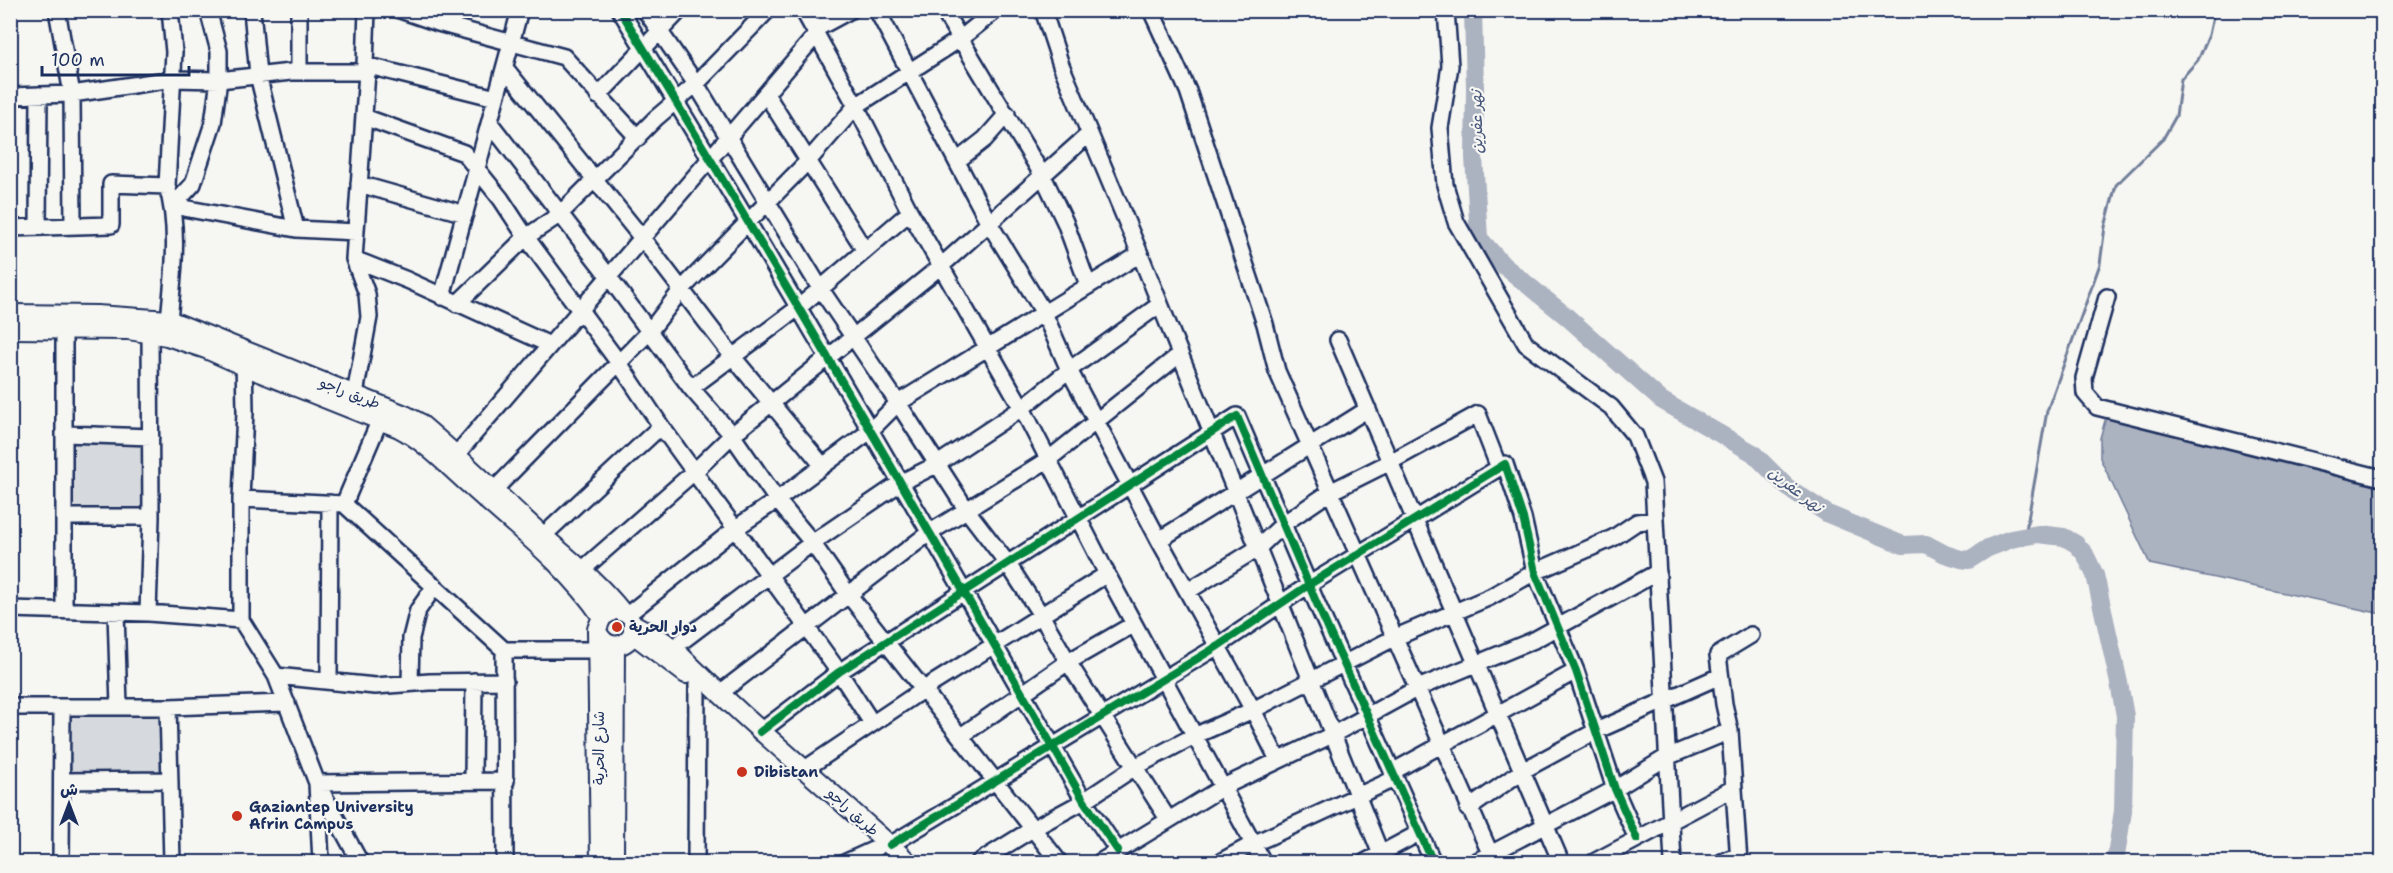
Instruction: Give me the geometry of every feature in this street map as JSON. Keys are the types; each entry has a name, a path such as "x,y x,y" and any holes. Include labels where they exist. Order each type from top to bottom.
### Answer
{"main road":[{"name":"طريق راجو","path":"10,314 97,315 169,320 244,358 382,413 417,422 495,489 543,536 607,592 629,621 697,684 887,852 908,862"},
{"name":"طريق راجو","path":"10,329 117,330 167,336 355,394 411,434 506,517 564,572 591,601 603,637"},
{"path":"611,611 629,621 627,642 603,637 611,611"},
{"name":"طريق راجو","path":"629,621 672,648 760,732 805,769 887,852"},
{"name":"شارع الحرية","path":"603,637 607,810 614,862"},
{"name":"شارع الحرية","path":"600,862 607,810"}],"street":[{"path":"57,10 72,94 73,226"},
{"path":"169,320 173,206 167,186 174,52 170,10"},
{"path":"173,206 193,184 213,123 219,80 219,51 208,10"},
{"path":"252,10 258,75 296,229"},
{"path":"299,10 299,72"},
{"path":"355,394 369,317 367,294 354,259 364,117 367,10"},
{"path":"400,10 510,44 564,57 638,138"},
{"path":"442,297 520,10"},
{"path":"620,10 676,100 828,358 1084,801 1118,851"},
{"path":"645,10 696,84 820,288 898,403 936,465 1008,564 1041,615 1068,662 1168,819"},
{"path":"598,96 680,10"},
{"path":"457,304 526,237 560,214 676,100 696,84 768,10"},
{"path":"804,10 910,212 1022,408 1107,574 1263,862"},
{"path":"456,455 766,94 815,33 851,10"},
{"path":"877,10 989,223 1044,313 1069,370 1096,422 1278,760"},
{"path":"943,10 1043,176 1065,222 1088,285"},
{"path":"495,489 650,332 682,289 809,160 856,106 960,39 996,10"},
{"path":"1043,10 1061,65 1140,254 1382,859"},
{"path":"1151,10 1188,91 1265,324 1277,371 1492,858"},
{"path":"1446,10 1450,66 1440,128 1445,185 1456,222 1526,344 1611,407 1635,436 1653,482 1673,862"},
{"path":"10,96 72,94 173,79 219,80 258,75 366,68 496,98"},
{"path":"505,68 823,466"},
{"path":"766,94 864,249"},
{"path":"38,227 39,95"},
{"path":"957,161 985,139 1006,114"},
{"path":"364,117 464,153 501,199 526,237 620,363 661,426 839,672 872,723"},
{"path":"490,123 691,388 732,435 777,500 812,543 848,594 1059,862"},
{"path":"582,570 695,471 732,435 941,266 1089,134"},
{"path":"10,228 111,225 111,184 167,186"},
{"path":"359,184 465,214"},
{"path":"173,206 296,229 356,232"},
{"path":"691,388 798,308 864,249 910,212"},
{"path":"629,621 736,528 870,431 898,403 1140,254"},
{"path":"354,259 550,345"},
{"path":"2107,297 2084,378 2085,393 2097,407 2382,478"},
{"path":"672,648 812,543 900,483 936,465 1022,408 1069,370 1159,305"},
{"path":"64,330 64,609"},
{"path":"148,613 151,517 150,333"},
{"path":"1338,340 1561,862"},
{"path":"720,693 929,533 1049,459 1179,355"},
{"path":"244,358 241,620 276,676 316,783 360,862"},
{"path":"1159,540 1368,409"},
{"path":"329,681 337,503 382,413"},
{"path":"1188,591 1258,548 1283,524 1330,492 1478,414 1499,468"},
{"path":"760,732 839,672 1237,416 1343,664 1433,862"},
{"path":"543,536 661,426"},
{"path":"65,434 151,437"},
{"path":"846,862 887,852 1052,745 1218,646 1310,584 1505,464 1523,518 1535,572 1576,670 1615,789 1637,839"},
{"path":"241,500 337,503 435,586 504,650 505,862"},
{"path":"64,517 151,517"},
{"path":"980,862 1034,828 1084,801 1135,767 1194,736 1253,710 1394,638 1490,597 1535,572 1613,538 1637,522 1655,520"},
{"path":"1100,862 1223,787 1332,735 1418,688 1534,640 1658,572"},
{"path":"805,769 924,689 1107,574"},
{"path":"410,683 411,638 418,610 435,586"},
{"path":"10,609 148,613 241,620"},
{"path":"116,612 119,707"},
{"path":"961,736 1068,662 1134,624"},
{"path":"1722,862 1739,859 1732,789 1730,731 1718,655 1751,635"},
{"path":"504,650 603,637"},
{"path":"1220,862 1253,844 1357,797 1443,744 1576,670"},
{"path":"276,676 375,686 505,681"},
{"path":"1468,808 1522,771 1596,731 1720,676"},
{"path":"473,781 474,681"},
{"path":"696,862 697,684"},
{"path":"10,707 168,707 287,703"},
{"path":"61,862 62,707"},
{"path":"168,707 172,862"},
{"path":"1475,862 1492,858 1545,824 1615,789 1667,757 1730,731"},
{"path":"62,781 170,780"},
{"path":"316,783 506,781"},
{"path":"316,783 321,862"},
{"path":"1594,862 1732,789"},
{"path":"1365,862 1382,859 1419,833"}],"shaded area":[{"path":"2106,417 2382,483 2382,614 2150,564 2100,458 2100,438"},
{"path":"66,436 150,438 149,516 66,515"},
{"path":"161,703 163,776 71,779 69,706"}],"waterway":[{"name":"نهر عفرين","path":"1473,10 1474,157 1479,238 1503,265 1566,316 1661,400 1753,453 1787,487 1828,514 1903,545 1926,544 1961,559 1969,560 1988,548 2011,539 2038,534 2064,537 2076,544 2085,554 2095,575 2125,716 2123,811 2115,862"},
{"path":"2025,536 2047,411 2100,264 2105,227 2116,185 2163,139 2176,116 2181,79 2198,60 2209,35 2216,10"}],"cycle path":[{"path":"620,10 797,305 1084,801 1118,851"},
{"path":"760,732 839,672 1237,416 1317,604 1433,862"},
{"path":"890,845 1218,646 1310,584 1505,464 1523,518 1535,572 1576,671 1615,789 1637,839"}],"place":[{"name":"دوار الحرية","path":"617,627"},
{"name":"Dibistan","path":"742,772"},
{"name":"Gaziantep University Afrin Campus","path":"237,816"}]}
